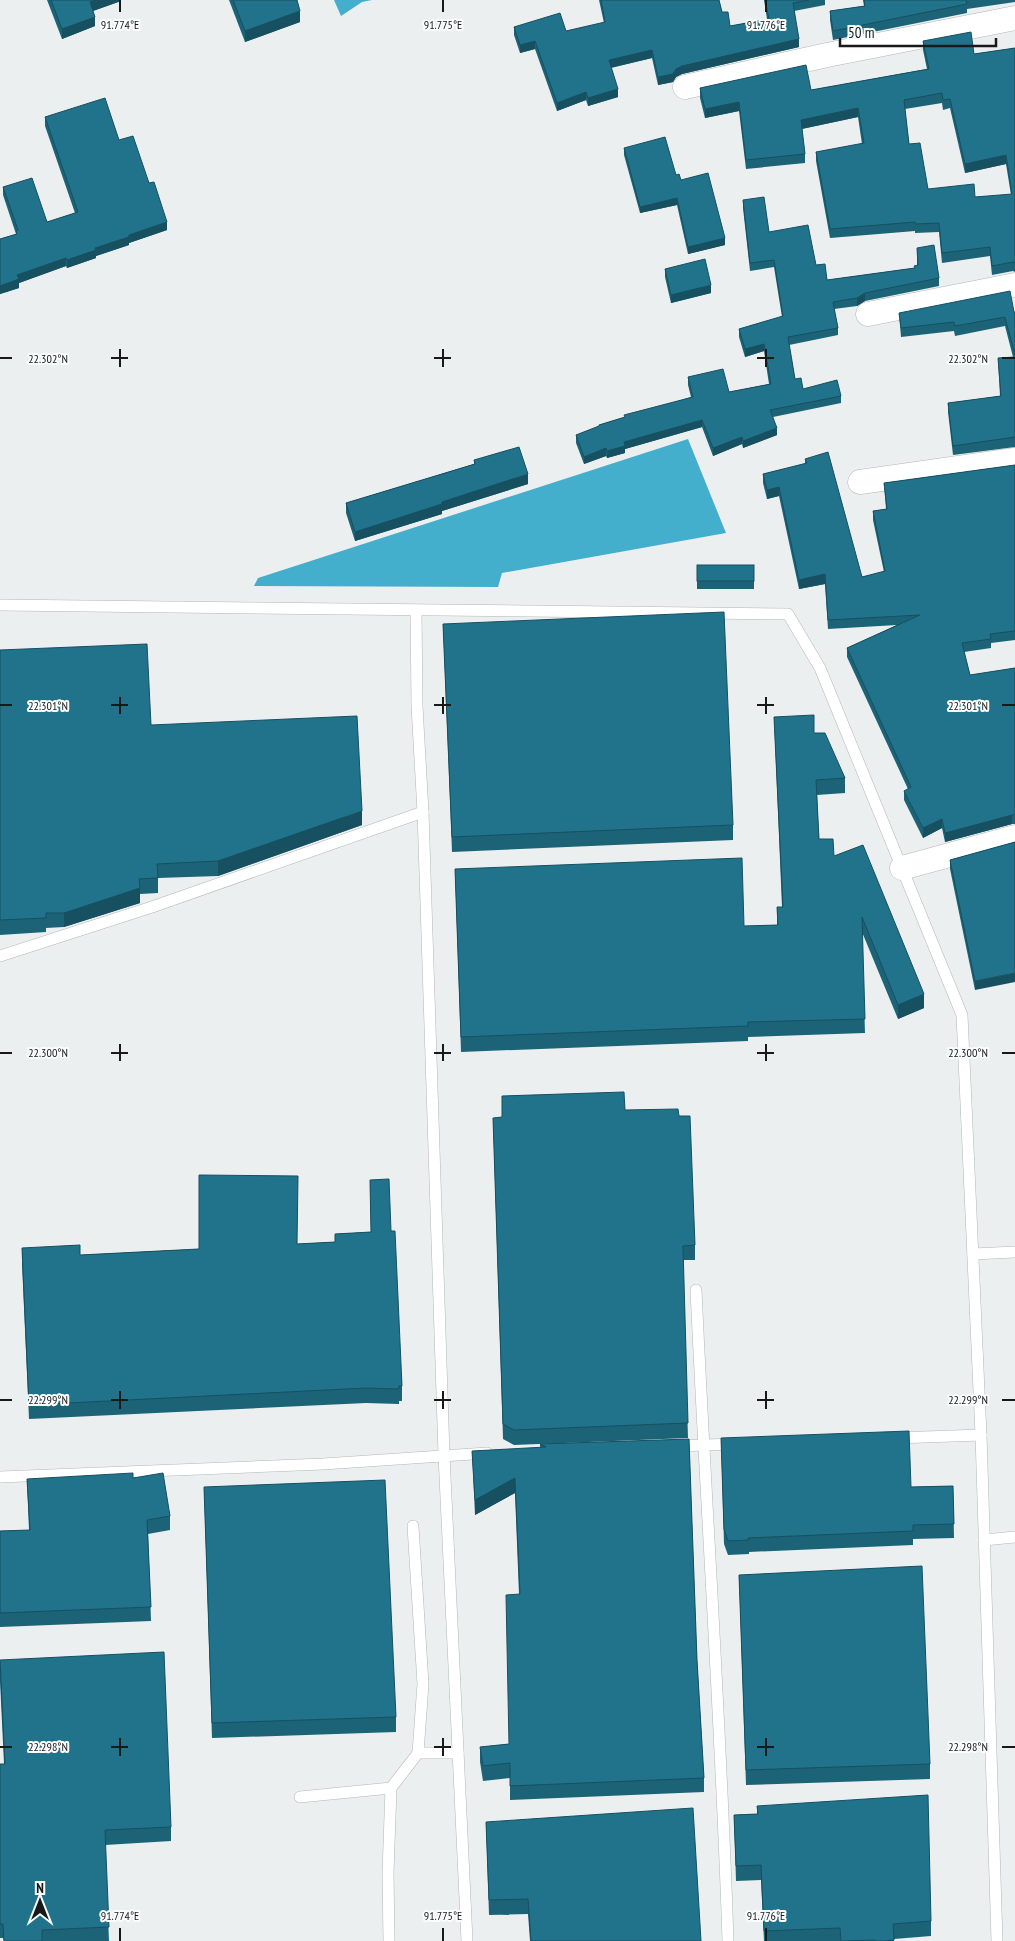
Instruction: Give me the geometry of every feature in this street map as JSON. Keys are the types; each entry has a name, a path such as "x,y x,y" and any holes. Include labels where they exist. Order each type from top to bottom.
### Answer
{"street":[{"path":"685,87 828,55 1015,18"},
{"path":"868,314 1015,285"},
{"path":"860,482 1015,460"},
{"path":"902,868 1015,837"}],"lane":[{"path":"0,606 788,614 820,668 962,1015 981,1435 997,1941"},
{"path":"416,610 417,706 423,812 444,1455 467,1941"},
{"path":"0,956 152,907 423,812"},
{"path":"973,1254 1015,1252"},
{"path":"696,1290 724,1809 728,1941"},
{"path":"882,1438 981,1435"},
{"path":"663,1446 743,1444"},
{"path":"0,1477 323,1464 494,1453"},
{"path":"389,1941 388,1873 391,1788 418,1753 423,1684 413,1526"},
{"path":"984,1540 1015,1537"},
{"path":"418,1753 458,1752"},
{"path":"300,1797 391,1788"}],"water":[{"path":"334,0 372,0 362,2 341,16"},
{"path":"688,439 726,533 502,573 498,587 254,586 258,578"}],"building":[{"path":"51,0 96,0 90,2 95,17 62,29"},
{"path":"233,0 297,0 300,11 245,31"},
{"path":"601,0 719,0 722,12 728,12 730,26 769,19 765,0 809,0 793,3 799,39 682,66 676,69 673,74 658,77 652,50 609,60 618,89 588,98 586,92 557,103 535,41 520,45 514,27 560,13 566,31 605,22"},
{"path":"864,0 966,0 967,4 833,31 830,11 865,6"},
{"path":"971,32 974,54 1015,48 1015,263 992,266 990,247 942,253 939,223 915,224 915,222 830,229 816,152 864,143 858,108 801,120 805,154 746,160 739,102 705,109 700,88 806,65 811,90 929,69 923,41","holes":["942,93 943,100 950,99 965,164 1006,155 1012,194 975,197 974,184 928,189 920,143 909,144 904,100"]},
{"path":"105,98 119,140 133,136 149,183 154,182 167,222 95,248 96,250 17,275 19,279 0,286 0,239 17,234 16,231 18,230 3,187 32,178 47,222 78,212 45,117"},
{"path":"665,137 676,175 679,174 681,180 708,173 725,238 688,247 677,198 640,207 624,148"},
{"path":"764,197 769,232 808,225 816,265 825,264 827,280 915,268 914,266 918,265 917,248 934,245 939,278 865,293 857,298 833,302 838,328 788,337 795,379 801,378 803,389 837,380 841,396 770,410 777,428 743,441 742,437 713,448 702,420 624,442 625,446 607,451 606,448 584,457 576,435 625,417 624,415 693,397 688,377 723,369 729,392 771,384 764,344 745,349 739,329 783,316 774,260 750,263 743,200"},
{"path":"705,259 711,285 671,295 665,269"},
{"path":"1010,291 1015,312 1015,355 1005,317 955,326 954,322 901,328 899,313"},
{"path":"1015,357 1015,437 953,446 948,403 1001,396 998,358"},
{"path":"519,447 528,474 355,532 346,503 475,464 474,460"},
{"path":"828,452 862,577 885,571 873,511 887,509 884,483 1015,465 1015,631 990,634 991,639 962,643 970,675 1015,668 1015,814 945,833 942,819 923,828 904,791 911,787 847,648 920,615 828,620 825,574 799,580 779,487 767,490 763,474 807,463 805,459"},
{"path":"697,565 754,565 754,581 697,581"},
{"path":"724,612 733,825 452,837 443,624"},
{"path":"147,644 151,725 357,716 362,811 218,861 157,864 158,878 139,879 140,888 64,913 46,913 46,918 0,920 0,650"},
{"path":"814,715 814,733 825,733 845,778 816,780 819,839 833,839 834,856 863,845 924,994 898,1005 862,917 865,1019 748,1022 748,1026 461,1037 455,869 742,858 744,926 778,925 777,907 783,907 774,717"},
{"path":"1015,842 1015,973 975,981 950,860"},
{"path":"624,1092 625,1110 678,1109 679,1116 690,1116 695,1245 683,1246 688,1423 514,1430 503,1424 493,1118 502,1117 502,1096"},
{"path":"199,1175 298,1176 297,1244 335,1242 335,1234 371,1232 370,1180 389,1179 391,1231 395,1231 402,1386 399,1386 399,1389 366,1388 29,1405 22,1248 80,1245 80,1255 199,1249"},
{"path":"909,1431 911,1487 953,1486 954,1524 913,1525 913,1531 748,1538 749,1540 728,1541 724,1529 721,1438"},
{"path":"689,1439 697,1660 704,1778 510,1786 510,1763 483,1766 480,1747 509,1744 506,1595 520,1594 515,1478 475,1500 472,1451 546,1447 540,1444"},
{"path":"133,1473 133,1478 163,1473 170,1516 147,1520 151,1607 0,1613 0,1531 30,1530 27,1479"},
{"path":"385,1480 396,1717 212,1723 204,1487"},
{"path":"922,1566 930,1764 746,1770 739,1575"},
{"path":"164,1652 171,1827 105,1830 109,1927 42,1930 42,1941 4,1941 3,1924 0,1924 0,1764 5,1764 0,1660"},
{"path":"928,1795 931,1921 893,1924 894,1940 884,1941 841,1941 840,1928 764,1931 761,1865 736,1866 734,1815 758,1814 757,1806"},
{"path":"693,1808 701,1941 531,1941 528,1899 489,1900 486,1822"}]}
